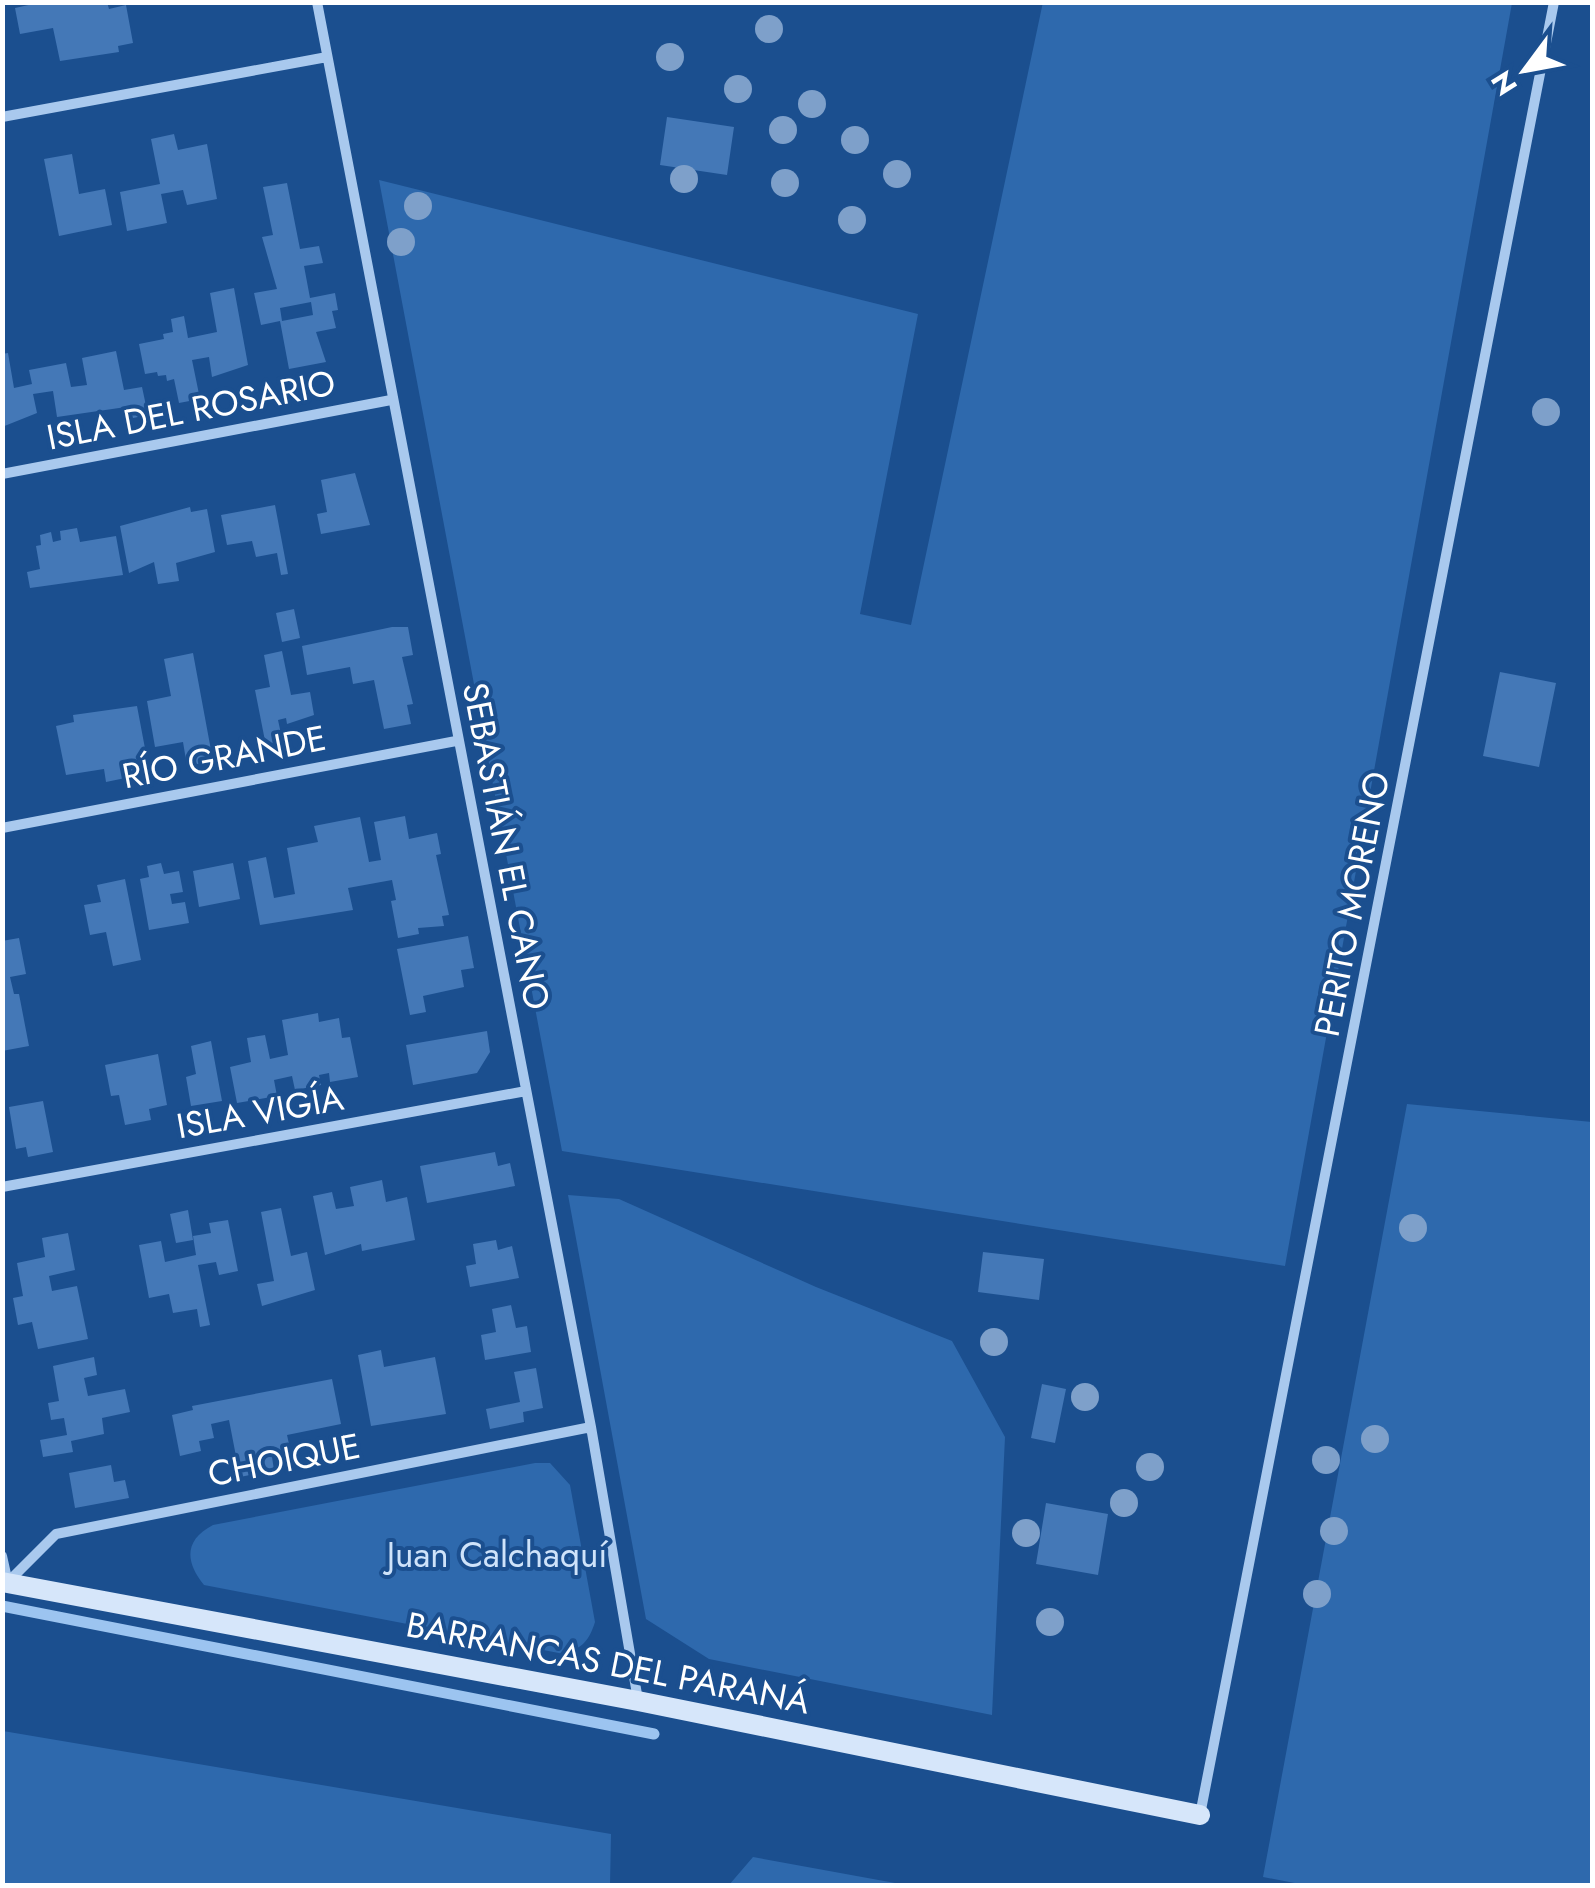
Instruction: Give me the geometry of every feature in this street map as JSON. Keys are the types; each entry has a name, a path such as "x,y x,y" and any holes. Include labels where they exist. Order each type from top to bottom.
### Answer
{"street":[{"name":"SEBASTIÁN EL CANO","path":"317,2 390,400 590,1427 638,1700"},
{"name":"PERITO MORENO","path":"1200,1814 1554,2"},
{"path":"2,117 326,57"},
{"name":"ISLA DEL ROSARIO","path":"2,474 390,400"},
{"name":"RÍO GRANDE","path":"2,828 456,741"},
{"name":"ISLA VIGÍA","path":"2,1187 526,1091"},
{"name":"CHOIQUE","path":"5,1582 56,1534 590,1427"},
{"path":"2,1556 5,1582"},
{"name":"BARRANCAS DEL PARANÁ","path":"5,1582 638,1700 1200,1814"}],"green space":[{"path":"1043,2 1512,3 1285,1266 562,1151 379,180 918,314 860,614 911,625"},
{"path":"1407,1104 1592,1122 1592,1885 1310,1886 1263,1877"},
{"path":"568,1195 619,1199 816,1287 952,1341 1005,1437 992,1715 709,1659 646,1619"},
{"name":"Juan Calchaquí","path":"550,1463 570,1485 595,1622 584,1643 564,1654 204,1585 193,1568 192,1545 213,1525"},
{"path":"3,1731 611,1834 610,1885 3,1885"},
{"path":"753,1857 906,1885 729,1885"}],"building":[{"path":"42,2 107,2 109,9 126,5 133,43 118,46 119,52 60,61 53,28 20,34 15,8"},
{"path":"667,117 734,127 727,175 660,165"},
{"path":"174,134 178,150 207,144 217,199 187,205 183,190 161,194 167,223 127,231 120,192 160,184 151,139"},
{"path":"72,154 79,194 105,189 112,225 59,236 44,159"},
{"path":"287,183 300,249 319,246 323,263 304,266 310,298 335,293 338,310 332,311 336,328 316,332 326,362 289,369 280,321 261,325 254,293 277,289 262,237 273,235 263,187","holes":["311,302 313,315 282,321 280,308"]},
{"path":"234,288 248,365 212,377 209,357 192,360 200,399 179,403 174,379 167,381 166,375 158,376 157,372 145,374 139,344 164,339 163,334 173,332 171,319 184,316 188,338 217,332 210,293"},
{"path":"116,351 124,390 142,387 148,415 128,419 126,407 57,417 53,391 33,394 37,413 2,427 2,354 8,353 14,388 32,384 29,370 66,363 71,387 87,385 82,358"},
{"path":"355,473 370,525 321,534 317,514 327,512 321,480"},
{"path":"275,505 288,574 281,575 277,553 256,557 252,541 227,545 221,515"},
{"path":"190,507 191,512 207,509 215,552 176,563 179,581 158,584 154,562 129,573 120,526"},
{"path":"77,528 80,542 116,536 123,575 30,588 27,572 40,569 36,546 41,545 40,535 51,532 53,542 61,540 60,531"},
{"path":"294,609 300,638 282,642 276,613"},
{"path":"408,627 413,655 402,657 413,704 407,705 411,724 384,729 374,680 353,684 350,667 307,675 302,646"},
{"path":"282,651 291,695 310,692 314,715 287,724 286,718 278,720 284,748 267,751 255,690 270,687 264,655"},
{"path":"193,653 213,761 187,766 183,742 155,747 147,701 171,696 164,659"},
{"path":"1500,672 1556,683 1539,767 1483,756"},
{"path":"137,706 147,759 133,762 135,776 106,782 104,769 66,775 56,726 74,722 73,715"},
{"path":"405,816 409,839 437,833 441,854 436,855 449,915 442,916 444,926 418,928 419,934 398,938 391,901 396,900 392,880 348,888 353,910 260,925 248,861 266,857 274,898 295,894 287,848 318,842 314,826 360,817 369,862 381,860 374,822"},
{"path":"161,863 164,874 179,871 183,892 170,894 172,904 185,902 189,923 149,930 140,879 149,877 147,866"},
{"path":"233,863 240,899 199,907 193,871"},
{"path":"125,879 141,960 113,966 106,932 90,935 84,905 101,902 97,885"},
{"path":"468,936 474,968 461,970 464,987 423,996 426,1012 410,1015 397,949"},
{"path":"19,938 26,974 10,977 14,994 19,994 29,1046 2,1051 2,941"},
{"path":"318,1013 319,1022 339,1018 342,1038 350,1037 358,1077 330,1082 329,1073 319,1075 321,1085 295,1090 292,1076 274,1080 277,1096 237,1103 230,1067 251,1062 247,1038 265,1035 270,1059 288,1055 282,1020"},
{"path":"487,1031 490,1052 477,1073 413,1085 406,1045"},
{"path":"211,1041 222,1101 191,1106 186,1077 196,1074 191,1046"},
{"path":"158,1054 167,1105 149,1109 151,1120 125,1125 119,1095 111,1096 105,1065"},
{"path":"43,1101 53,1152 28,1157 26,1147 16,1149 9,1107"},
{"path":"495,1152 498,1166 510,1163 515,1186 427,1203 420,1166"},
{"path":"382,1180 386,1202 407,1197 415,1240 362,1251 361,1244 325,1255 313,1196 332,1192 336,1209 354,1206 350,1187"},
{"path":"281,1208 291,1256 307,1252 315,1290 262,1306 257,1284 274,1281 261,1212"},
{"path":"188,1210 193,1240 176,1243 170,1214"},
{"path":"228,1220 238,1271 219,1275 216,1262 198,1265 210,1325 200,1327 197,1309 173,1313 169,1294 149,1298 139,1245 161,1241 165,1262 196,1255 193,1236 211,1233 209,1223"},
{"path":"68,1233 75,1270 49,1276 52,1291 77,1286 88,1339 38,1349 32,1322 18,1325 13,1298 23,1296 17,1263 45,1257 42,1238"},
{"path":"496,1240 498,1250 512,1246 519,1278 470,1287 466,1266 476,1264 473,1244"},
{"path":"983,1252 1044,1259 1039,1300 978,1292"},
{"path":"511,1305 516,1328 527,1326 531,1352 485,1360 481,1335 496,1332 492,1309"},
{"path":"381,1350 384,1367 435,1357 446,1414 371,1426 358,1355"},
{"path":"94,1357 97,1375 84,1378 88,1396 125,1389 130,1412 102,1418 104,1434 71,1441 73,1452 43,1457 40,1440 67,1435 64,1418 51,1420 48,1403 59,1401 53,1366"},
{"path":"536,1368 543,1408 523,1412 524,1422 490,1429 486,1409 520,1402 514,1372"},
{"path":"332,1379 341,1424 287,1435 291,1453 272,1457 274,1470 240,1477 229,1420 211,1424 214,1438 199,1441 201,1451 180,1456 172,1415 193,1410 192,1406"},
{"path":"1042,1384 1066,1389 1055,1443 1031,1438"},
{"path":"111,1465 114,1482 125,1480 129,1498 75,1508 69,1473"},
{"path":"1046,1503 1108,1514 1098,1575 1036,1564"}],"waterway":[{"path":"2,1606 654,1734"}]}
